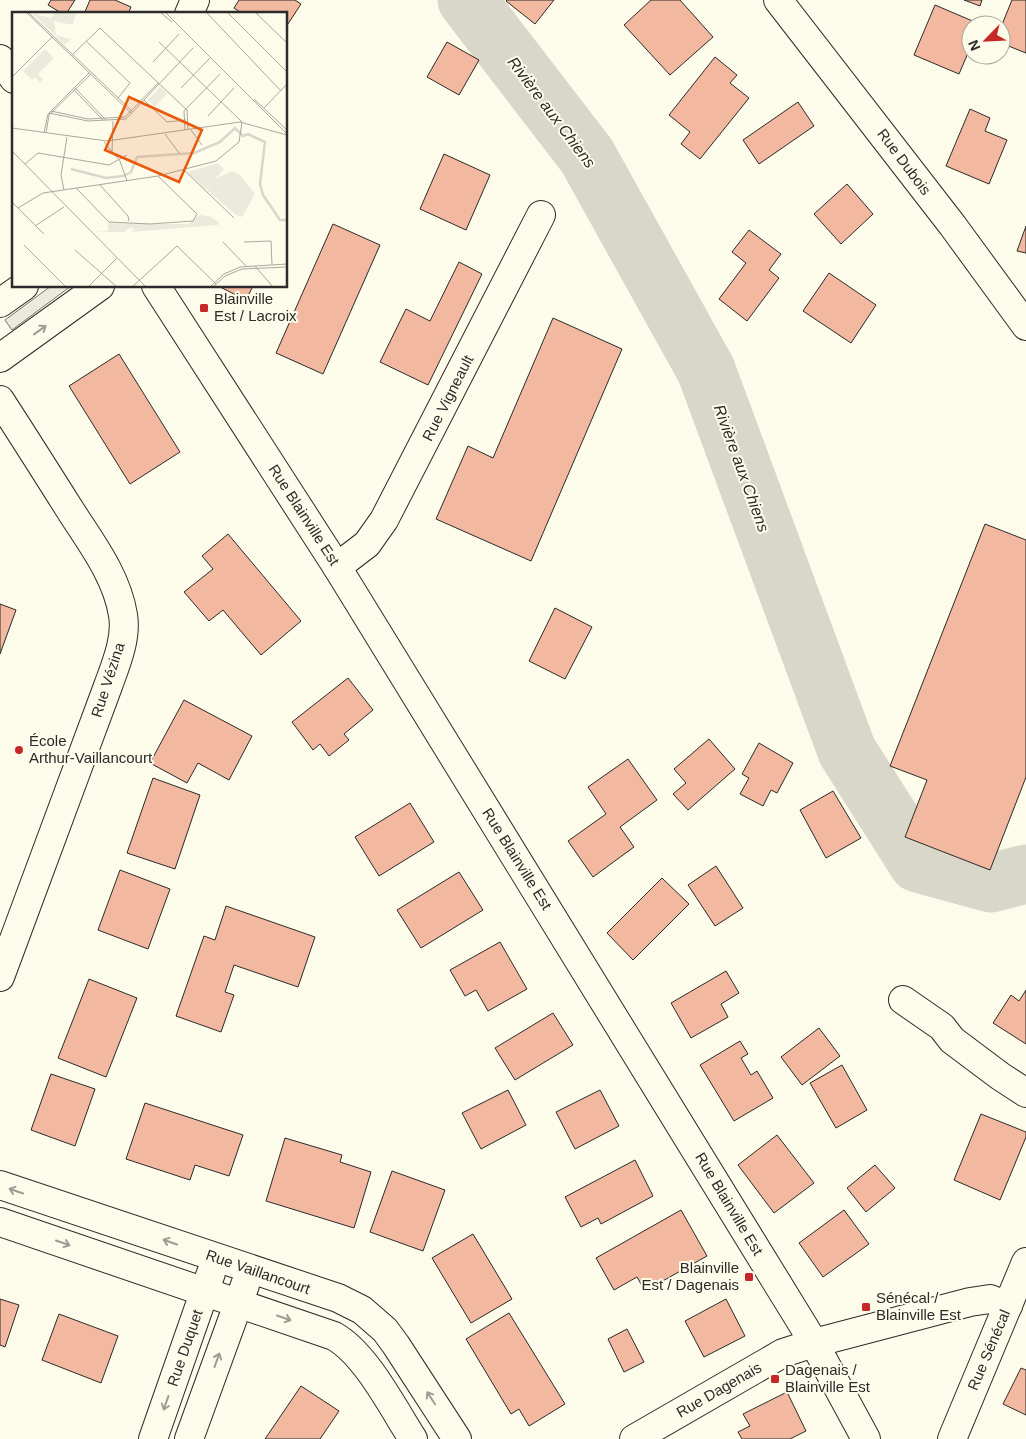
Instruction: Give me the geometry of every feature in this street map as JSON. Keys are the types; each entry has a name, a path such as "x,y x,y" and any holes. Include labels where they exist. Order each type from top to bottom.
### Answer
{"street":[{"path":"190,12 195,0"},
{"name":"Rue Dubois","path":"786,3 1026,326"},
{"path":"0,60 12,76"},
{"name":"Rue Vigneault","path":"338,567 367,544 384,520 541,215"},
{"path":"0,303 21,288"},
{"path":"0,358 97,288"},
{"name":"Rue Blainville Est","path":"157,288 338,567 814,1343 866,1439"},
{"name":"Rue Vézina","path":"0,400 99,555 118,596 124,616 120,652 0,977"},
{"path":"903,1000 942,1028 952,1040 1026,1093"},
{"name":"Rue Vaillancourt","path":"0,1185 343,1300 362,1310 374,1319 396,1345 457,1439"},
{"path":"0,1222 324,1332 343,1341 357,1354 413,1439"},
{"name":"Rue Duquet","path":"153,1439 216,1258"},
{"name":"Rue Sénécal","path":"952,1439 1026,1262"},
{"path":"189,1439 251,1270"},
{"name":"Rue Dagenais","path":"634,1439 784,1353 814,1343 975,1301 990,1299 1008,1306"}],"shaded area":[{"path":"48,288 68,288 12,330 5,320"}],"building":[{"path":"51,0 75,0 67,12 60,12 48,5"},
{"path":"90,0 115,0 131,7 129,12 85,12"},
{"path":"239,0 295,0 301,4 288,24 288,12 240,12 234,8"},
{"path":"507,0 554,0 535,24"},
{"path":"651,0 680,0 713,37 670,75 624,25"},
{"path":"964,0 982,0 980,6"},
{"path":"1012,0 1026,0 1026,53 1011,47 1011,15 1006,15"},
{"path":"935,5 961,16 961,65 963,65 959,74 914,55"},
{"path":"447,42 479,60 459,95 427,77"},
{"path":"715,57 737,75 730,83 749,98 700,159 681,144 690,132 669,115"},
{"path":"798,102 814,126 759,164 743,140"},
{"path":"970,109 990,118 985,131 1007,140 989,184 946,166"},
{"path":"444,154 490,175 466,230 420,209"},
{"path":"847,184 873,214 841,244 814,214"},
{"path":"333,224 380,245 323,374 276,353"},
{"path":"1026,226 1026,253 1017,251"},
{"path":"749,230 781,254 769,270 779,278 747,321 719,299 746,263 732,252"},
{"path":"459,262 482,274 428,385 380,362 406,309 430,321"},
{"path":"829,273 876,305 851,343 803,311"},
{"path":"222,288 252,288 246,300"},
{"path":"553,318 622,349 531,561 436,519 468,446 493,458"},
{"path":"119,354 180,452 130,484 69,386"},
{"path":"985,524 1026,540 1026,777 990,870 905,837 927,780 890,766"},
{"path":"228,534 301,621 261,655 223,610 209,621 184,592 213,569 202,556"},
{"path":"0,604 16,610 0,654"},
{"path":"555,608 592,627 565,679 529,661"},
{"path":"348,678 373,710 344,734 349,740 329,756 320,744 313,750 292,722"},
{"path":"184,700 252,736 229,780 198,763 187,783 150,763"},
{"path":"709,739 735,769 688,810 673,794 686,783 674,769"},
{"path":"759,743 793,763 777,793 771,790 763,806 740,794 749,778 742,774"},
{"path":"628,759 657,800 620,827 634,847 593,877 568,841 606,814 588,787"},
{"path":"153,778 200,795 175,869 127,853"},
{"path":"833,791 861,838 826,858 800,810"},
{"path":"410,803 434,842 379,876 355,837"},
{"path":"716,866 743,908 715,926 688,885"},
{"path":"120,870 170,889 148,949 98,930"},
{"path":"459,872 483,910 421,948 397,910"},
{"path":"662,878 689,904 633,960 607,933"},
{"path":"226,906 315,937 298,987 234,965 225,992 234,995 221,1032 176,1016 204,936 215,940"},
{"path":"500,942 527,989 488,1011 476,990 465,996 450,970"},
{"path":"726,971 739,993 721,1004 728,1017 691,1038 671,1003"},
{"path":"89,979 137,998 106,1077 58,1058"},
{"path":"1026,990 1026,1044 993,1023 1011,995 1019,1001"},
{"path":"553,1013 573,1045 515,1080 495,1048"},
{"path":"819,1028 840,1056 802,1085 781,1057"},
{"path":"740,1041 748,1054 741,1058 751,1075 757,1071 773,1098 734,1121 700,1065"},
{"path":"842,1065 867,1110 836,1128 810,1083"},
{"path":"51,1074 95,1089 75,1146 31,1130"},
{"path":"508,1090 526,1125 481,1149 462,1113"},
{"path":"600,1090 619,1126 575,1149 556,1112"},
{"path":"145,1103 243,1135 229,1176 195,1165 190,1180 126,1159"},
{"path":"981,1114 1026,1132 1026,1137 1000,1200 954,1180"},
{"path":"777,1135 814,1183 774,1213 738,1165"},
{"path":"285,1138 342,1155 340,1162 371,1172 354,1228 266,1201"},
{"path":"635,1160 653,1196 601,1224 598,1218 581,1227 565,1197"},
{"path":"875,1165 895,1188 866,1212 847,1188"},
{"path":"392,1171 445,1190 423,1251 370,1232"},
{"path":"681,1210 707,1256 645,1291 637,1277 614,1290 596,1258"},
{"path":"844,1210 869,1244 823,1277 799,1243"},
{"path":"473,1234 512,1299 471,1323 432,1258"},
{"path":"0,1299 19,1305 5,1347 0,1345"},
{"path":"726,1299 745,1336 704,1357 685,1321"},
{"path":"509,1313 565,1404 529,1426 519,1409 511,1414 466,1339"},
{"path":"59,1314 118,1336 101,1383 42,1360"},
{"path":"627,1329 644,1362 624,1372 608,1339"},
{"path":"1021,1368 1026,1370 1026,1415 1003,1404"},
{"path":"301,1386 339,1411 320,1439 265,1439"},
{"path":"787,1392 806,1431 790,1439 742,1439 738,1432 750,1426 743,1414"}],"waterway":[{"name":"Rivière aux Chiens","path":"467,0 587,156 706,370 847,751 918,863 991,883 1026,874"}],"place":[{"name":"Blainville Est / Lacroix","path":"204,308"},
{"name":"École Arthur-Vaillancourt","path":"19,750"},
{"name":"Blainville Est / Dagenais","path":"749,1277"},
{"name":"Sénécal / Blainville Est","path":"866,1307"},
{"name":"Dagenais / Blainville Est","path":"775,1379"}]}
